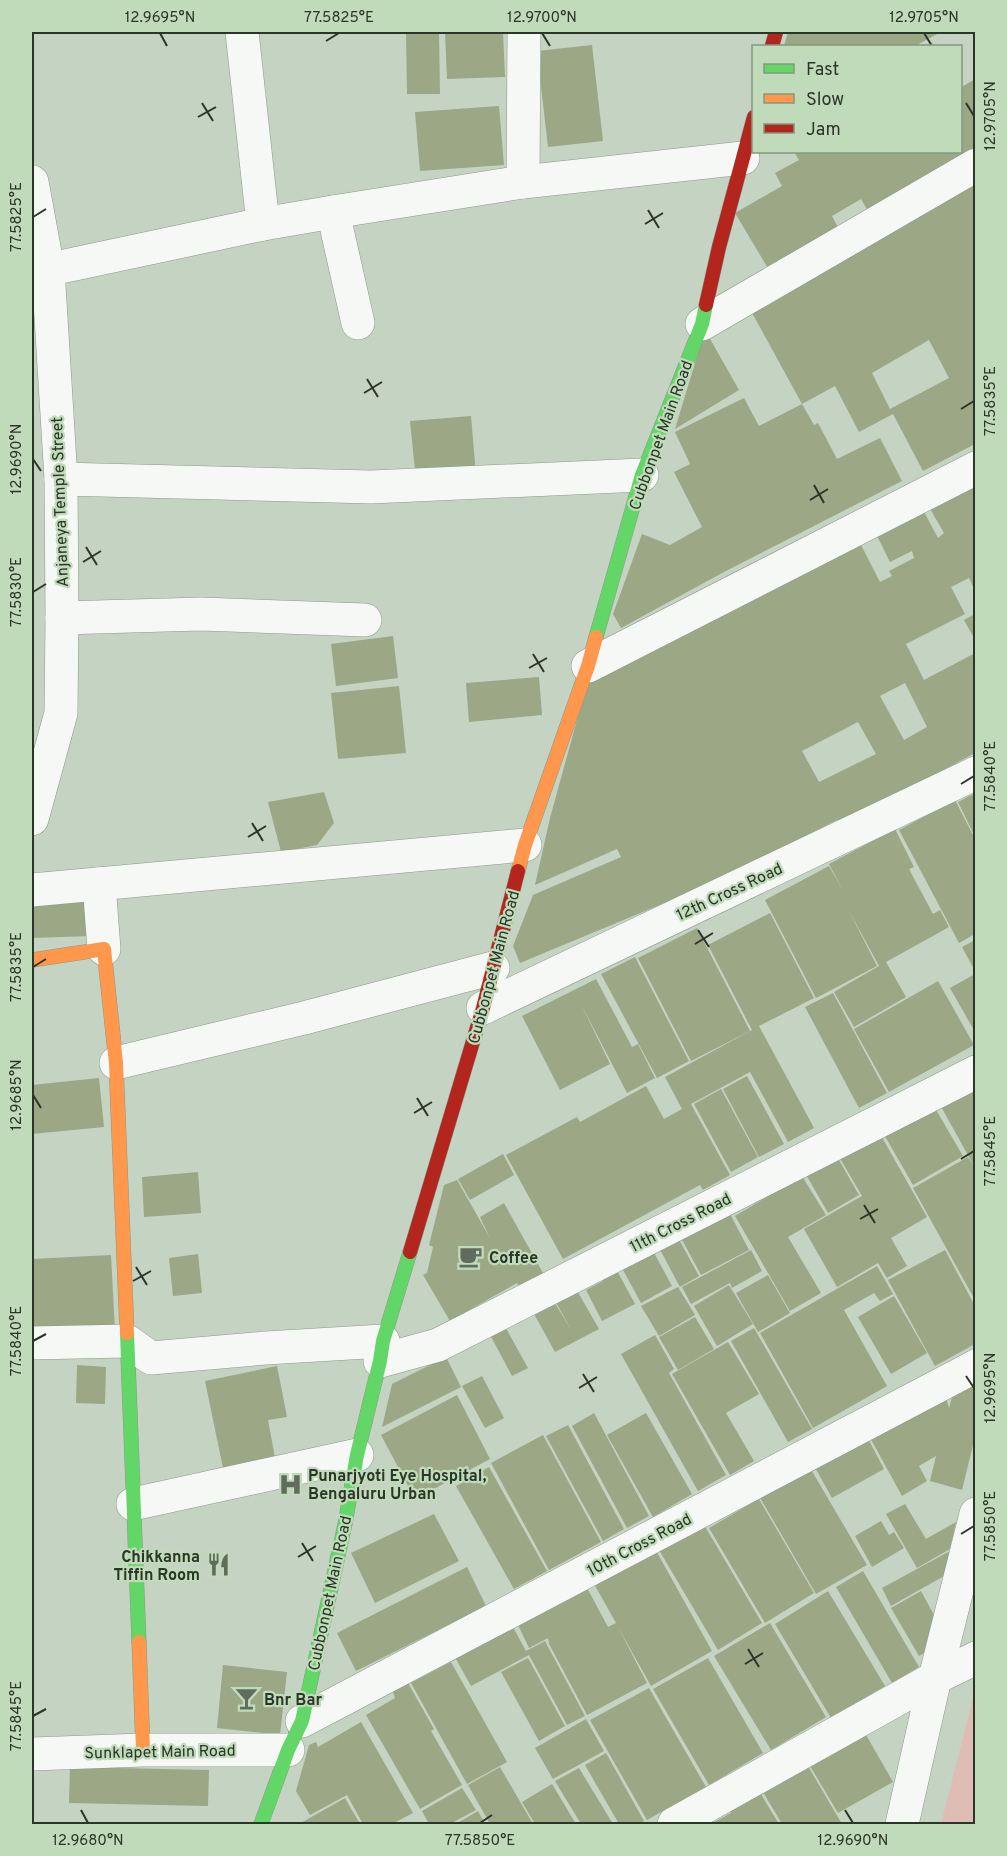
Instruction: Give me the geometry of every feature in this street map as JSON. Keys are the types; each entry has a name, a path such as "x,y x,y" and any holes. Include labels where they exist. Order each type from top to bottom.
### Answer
{"street":[{"path":"242,32 263,224"},
{"path":"523,182 524,32"},
{"name":"Cubbonpet Main Road","path":"261,1824 295,1736 345,1524 357,1455 382,1351 483,1008 525,845 588,666 642,476 702,324 719,247 752,121"},
{"path":"40,271 263,224 333,212 523,182 743,158"},
{"path":"702,324 975,165"},
{"name":"Anjaneya Temple Street","path":"32,182 61,479 62,618 61,713 32,819"},
{"path":"333,212 358,323"},
{"path":"588,666 975,468"},
{"path":"61,479 371,487 642,476"},
{"path":"62,618 201,614 365,620"},
{"name":"12th Cross Road","path":"483,1008 975,773"},
{"path":"32,890 525,845"},
{"path":"99,884 116,1063 143,1750"},
{"path":"32,960 105,949"},
{"path":"116,1063 304,1018 493,968"},
{"name":"11th Cross Road","path":"126,1341 151,1358 266,1348 382,1351 438,1345 975,1072"},
{"path":"32,1343 126,1341"},
{"name":"10th Cross Road","path":"295,1736 975,1366"},
{"path":"133,1504 357,1455"},
{"path":"902,1824 975,1514"},
{"path":"674,1824 935,1678 975,1658"},
{"name":"Sunklapet Main Road","path":"32,1754 143,1750 295,1736"}],"shaded area":[{"path":"975,1690 975,1824 941,1824"}],"building":[{"path":"406,32 439,32 440,94 407,94"},
{"path":"445,32 503,32 505,77 447,79"},
{"path":"788,32 941,32 917,45 784,45"},
{"path":"592,45 603,141 548,147 537,51"},
{"path":"975,79 975,155 868,211 861,199 832,216 841,233 772,275 735,213 782,186 775,173 799,160 795,153 962,153 962,87"},
{"path":"499,106 504,165 420,171 415,112"},
{"path":"975,185 975,444 923,471 893,414 859,432 835,386 802,404 750,309 947,197 949,200","holes":["929,340 949,378 890,409 872,373"]},
{"path":"705,330 739,390 675,429"},
{"path":"744,398 759,426 802,404 814,425 818,423 837,459 880,438 902,481 724,572 621,628 613,614 642,534 670,545 702,527 674,472 690,464 675,432"},
{"path":"471,416 476,475 416,480 410,421"},
{"path":"975,482 975,591 969,578 951,587 965,614 906,644 924,680 975,653 975,753 839,824 837,820 710,884 520,963 513,946 533,895 621,857 617,849 535,885 550,818 588,680 858,539 880,582 892,576 889,571 914,558 912,551 890,562 876,534 923,510 938,538 944,533 929,507","holes":["905,683 927,727 904,740 880,696","858,722 876,754 819,782 802,751"]},
{"path":"975,614 975,640 964,620"},
{"path":"393,636 398,678 336,686 331,644"},
{"path":"539,677 542,715 469,722 466,683"},
{"path":"399,686 406,753 338,759 331,693"},
{"path":"324,792 334,823 317,845 281,852 268,802"},
{"path":"975,793 975,837 958,802"},
{"path":"955,800 975,839 975,934 959,943 899,830"},
{"path":"895,829 914,867 909,869 933,914 940,910 949,927 886,962 906,997 854,1027 834,992 879,966 848,909 877,966 816,998 765,900 829,866 843,890 829,864"},
{"path":"90,895 92,936 32,938 32,897"},
{"path":"770,913 814,998 759,1026 814,1128 788,1142 750,1072 691,1104 730,1175 703,1190 700,1185 563,1259 506,1155 577,1117 580,1122 646,1086 664,1119 682,1109 665,1077 752,1030 708,945"},
{"path":"697,928 750,1031 691,1061 638,958"},
{"path":"975,940 975,971 962,947"},
{"path":"635,957 689,1061 657,1078 601,974"},
{"path":"975,974 975,1032 950,988"},
{"path":"596,979 632,1047 638,1044 655,1078 627,1093 581,1004 610,1064 560,1090 522,1016"},
{"path":"938,981 974,1045 889,1092 854,1029"},
{"path":"833,993 887,1093 859,1108 805,1007"},
{"path":"747,1076 784,1144 759,1157 723,1089"},
{"path":"99,1078 104,1127 32,1134 32,1085"},
{"path":"975,1083 975,1300 913,1188 968,1157 974,1166 939,1103"},
{"path":"721,1089 758,1157 731,1172 694,1104"},
{"path":"932,1103 963,1156 913,1185 882,1131"},
{"path":"879,1132 927,1217 891,1238 907,1266 887,1278 878,1263 837,1287 804,1229 862,1196 838,1155"},
{"path":"835,1153 859,1195 828,1213 804,1171"},
{"path":"503,1154 514,1175 470,1200 458,1179"},
{"path":"198,1172 201,1213 144,1217 142,1177"},
{"path":"802,1176 826,1215 788,1237 821,1293 790,1311 735,1216"},
{"path":"457,1180 490,1238 480,1217 504,1203 543,1273 519,1286 517,1283 450,1321 423,1275 427,1273 433,1247 429,1245 444,1185"},
{"path":"728,1210 749,1250 701,1275 680,1236"},
{"path":"676,1234 699,1276 680,1287 657,1244"},
{"path":"751,1250 762,1271 732,1288 730,1283 691,1304 682,1287"},
{"path":"945,1250 975,1306 975,1344 935,1366 888,1280"},
{"path":"653,1251 672,1286 641,1303 622,1268"},
{"path":"198,1254 202,1293 173,1296 169,1258"},
{"path":"111,1255 115,1331 32,1336 32,1259"},
{"path":"877,1266 893,1294 880,1301 874,1293 844,1310 887,1386 813,1428 760,1333"},
{"path":"615,1267 635,1304 602,1321 586,1290 603,1281 601,1275"},
{"path":"768,1275 790,1313 758,1332 736,1293"},
{"path":"729,1285 753,1324 717,1346 694,1306"},
{"path":"575,1287 599,1329 555,1352 533,1312 553,1300 572,1331 554,1299"},
{"path":"678,1287 695,1315 659,1336 641,1306"},
{"path":"894,1296 927,1353 891,1374 858,1317"},
{"path":"695,1317 714,1349 678,1370 659,1337"},
{"path":"503,1323 528,1368 512,1376 488,1331"},
{"path":"754,1328 812,1429 788,1442 731,1341"},
{"path":"655,1335 674,1369 669,1373 726,1475 698,1491 621,1354"},
{"path":"728,1342 759,1394 726,1413 754,1461 730,1475 672,1374"},
{"path":"446,1357 461,1387 382,1427 392,1384"},
{"path":"77,1365 106,1367 105,1404 76,1403"},
{"path":"277,1366 287,1417 268,1420 275,1458 223,1468 205,1381"},
{"path":"482,1376 504,1418 485,1428 462,1386"},
{"path":"975,1383 975,1437 962,1490 930,1481 936,1456 919,1466 927,1481 902,1496 868,1434 943,1397 949,1408 952,1397"},
{"path":"457,1395 490,1459 415,1499 381,1435"},
{"path":"594,1413 649,1516 627,1528 572,1426"},
{"path":"646,1413 692,1494 653,1517 607,1435"},
{"path":"568,1425 624,1529 603,1541 546,1436"},
{"path":"543,1435 601,1542 549,1570 491,1463"},
{"path":"866,1435 884,1469 832,1498 813,1464"},
{"path":"809,1466 867,1565 816,1594 759,1496"},
{"path":"489,1467 547,1571 514,1589 456,1486"},
{"path":"759,1499 814,1593 765,1623 709,1528"},
{"path":"905,1504 926,1539 956,1522 950,1549 917,1568 886,1514"},
{"path":"434,1514 459,1561 375,1603 351,1553"},
{"path":"881,1521 889,1535 894,1532 904,1548 872,1567 855,1536"},
{"path":"703,1523 762,1623 718,1650 659,1550"},
{"path":"654,1547 712,1651 651,1686 618,1627 647,1683 587,1715 549,1644 548,1638 529,1648 517,1623 586,1586 608,1627 616,1623 593,1582"},
{"path":"950,1551 944,1576 891,1606 882,1588"},
{"path":"467,1567 486,1606 356,1671 337,1633"},
{"path":"863,1571 919,1667 892,1683 836,1587"},
{"path":"828,1591 885,1686 831,1718 775,1624"},
{"path":"921,1591 934,1615 924,1653 919,1656 891,1608"},
{"path":"770,1623 826,1717 771,1750 714,1656"},
{"path":"513,1627 526,1651 545,1641 585,1716 567,1725 529,1655 471,1686 456,1659"},
{"path":"528,1658 565,1726 539,1741 501,1672"},
{"path":"708,1658 763,1753 709,1785 653,1689"},
{"path":"451,1662 507,1762 467,1784 411,1683"},
{"path":"223,1665 287,1672 280,1735 217,1728"},
{"path":"408,1683 434,1729 431,1731 462,1785 420,1809 366,1715 395,1698 393,1692"},
{"path":"649,1688 706,1787 647,1820 590,1720"},
{"path":"586,1719 604,1751 553,1779 535,1748"},
{"path":"361,1722 413,1813 392,1824 363,1824 347,1795 310,1815 296,1791 309,1745 316,1742 318,1747"},
{"path":"865,1733 893,1782 838,1813 810,1766"},
{"path":"606,1753 644,1821 638,1824 619,1824 585,1765"},
{"path":"808,1766 842,1824 782,1824 763,1792"},
{"path":"70,1767 209,1770 208,1806 69,1803"},
{"path":"500,1767 533,1824 490,1824 468,1785"},
{"path":"579,1768 613,1824 581,1824 555,1781"},
{"path":"552,1784 576,1824 535,1824 522,1802"},
{"path":"462,1788 476,1810 450,1824 429,1824 422,1811"},
{"path":"759,1791 779,1824 711,1824 731,1813 729,1808"},
{"path":"345,1798 360,1824 299,1824"},
{"path":"478,1811 485,1824 460,1824 459,1822"}],"traffic: fast":[{"path":"596,637 642,475 702,324 706,305"},
{"path":"261,1824 288,1750 302,1721 383,1341 410,1252"},
{"path":"127,1333 139,1642"}],"traffic: slow":[{"path":"518,871 596,637"},
{"path":"32,960 104,949 116,1063 127,1333"},
{"path":"139,1642 143,1750"}],"traffic: jam":[{"path":"772,45 776,32"},
{"path":"706,305 752,124"},
{"path":"410,1252 483,1008 518,871"}],"place":[{"name":"Coffee","path":"471,1257"},
{"name":"Punarjyoti Eye Hospital, Bengaluru Urban","path":"290,1484"},
{"name":"Chikkanna Tiffin Room","path":"218,1565"},
{"name":"Bnr Bar","path":"246,1699"}]}
